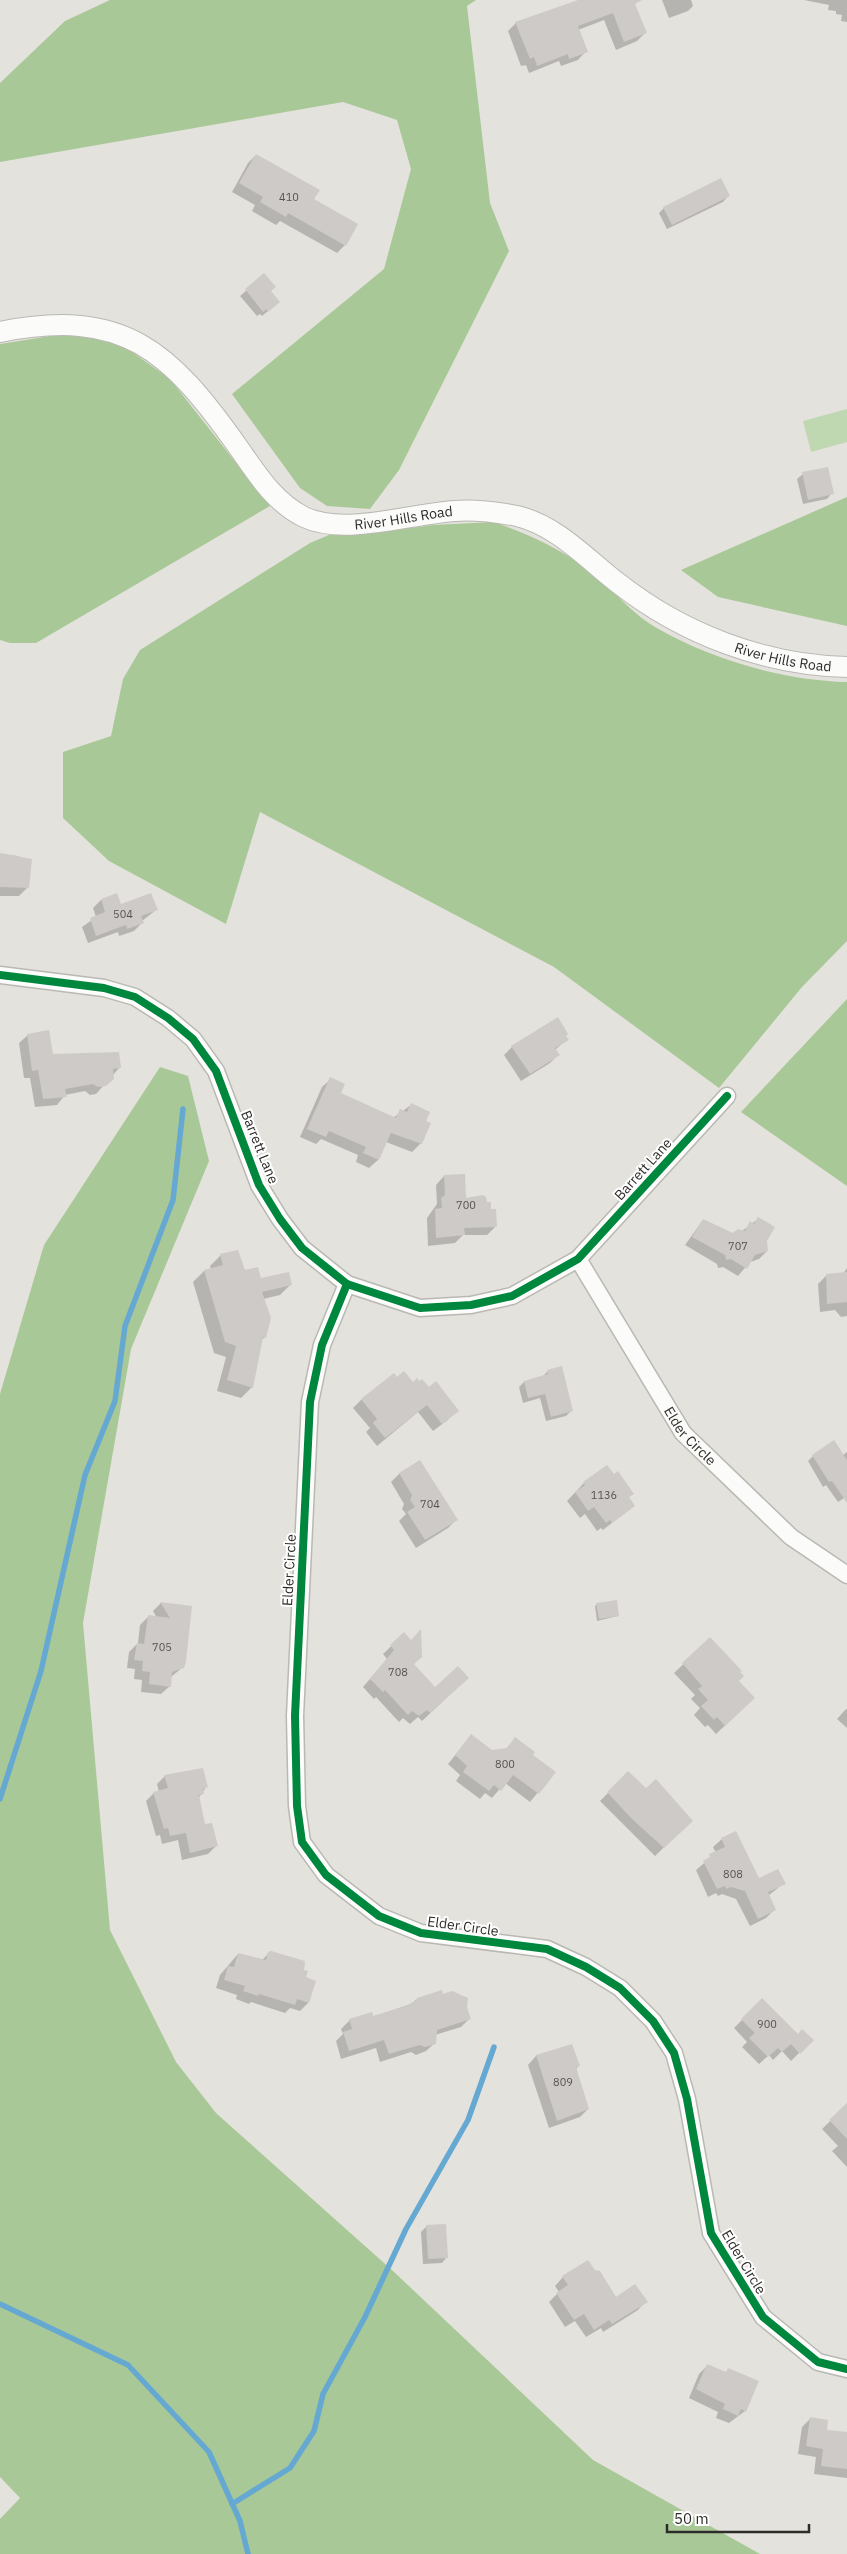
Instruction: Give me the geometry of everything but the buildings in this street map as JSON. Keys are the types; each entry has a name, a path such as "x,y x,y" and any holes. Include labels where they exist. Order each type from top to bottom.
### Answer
{"street":[{"name":"River Hills Road","path":"0,332 56,324 88,326 118,334 141,344 184,377 207,403 265,485 284,505 307,518 335,523 363,524 454,511 486,511 520,517 567,541 618,584 654,609 692,629 727,644 763,656 802,665 847,667"},
{"name":"Barrett Lane","path":"0,975 104,988 135,997 168,1018 193,1039 216,1071 260,1185 280,1219 302,1248 347,1284 420,1308 471,1305 512,1296 578,1259 727,1096"},
{"name":"Elder Circle","path":"578,1259 683,1433 791,1538 847,1575"},
{"name":"Elder Circle","path":"347,1284 322,1345 310,1402 295,1716 297,1806 302,1842 326,1875 380,1916 421,1933 548,1949 586,1967 620,1988 653,2021 674,2053 687,2099 711,2233 763,2317 818,2362 847,2369"}],"green space":[{"path":"110,0 476,0 467,6 490,203 509,251 399,470 370,509 327,506 300,488 232,394 384,269 411,169 397,120 343,102 0,162 0,83 65,21"},
{"path":"69,333 118,342 170,379 270,506 36,643 10,643 0,640 0,344"},
{"path":"847,409 847,442 811,452 803,421"},
{"path":"847,497 847,626 718,597 681,570"},
{"path":"494,522 540,540 572,558 601,580 645,620 677,639 748,666 798,677 847,682 847,941 802,987 719,1088 554,967 260,812 226,924 109,861 63,818 63,752 111,736 123,679 140,650 310,543 336,532 375,533 433,525"},
{"path":"847,999 847,1186 741,1112"},
{"path":"160,1067 188,1076 209,1161 131,1349 83,1623 110,1930 176,2062 216,2113 393,2271 593,2460 760,2554 0,2554 0,2519 20,2498 0,2477 0,1394 44,1245"}],"waterway":[{"path":"0,1799 41,1671 85,1475 115,1401 125,1326 173,1200 183,1109"},
{"path":"232,2504 290,2468 314,2431 323,2394 365,2317 406,2229 468,2120 494,2047"},
{"path":"0,2304 128,2365 209,2452 240,2521 248,2554"}],"cycle path":[{"path":"0,975 104,988 135,997 168,1018 193,1039 216,1071 259,1185 280,1219 302,1248 347,1284 420,1308 471,1305 512,1296 578,1259 727,1096"},
{"path":"347,1284 322,1345 310,1402 295,1716 297,1806 302,1842 326,1875 379,1916 421,1933 547,1949 586,1967 620,1988 653,2021 674,2053 687,2099 711,2233 763,2317 818,2362 847,2369"}]}
